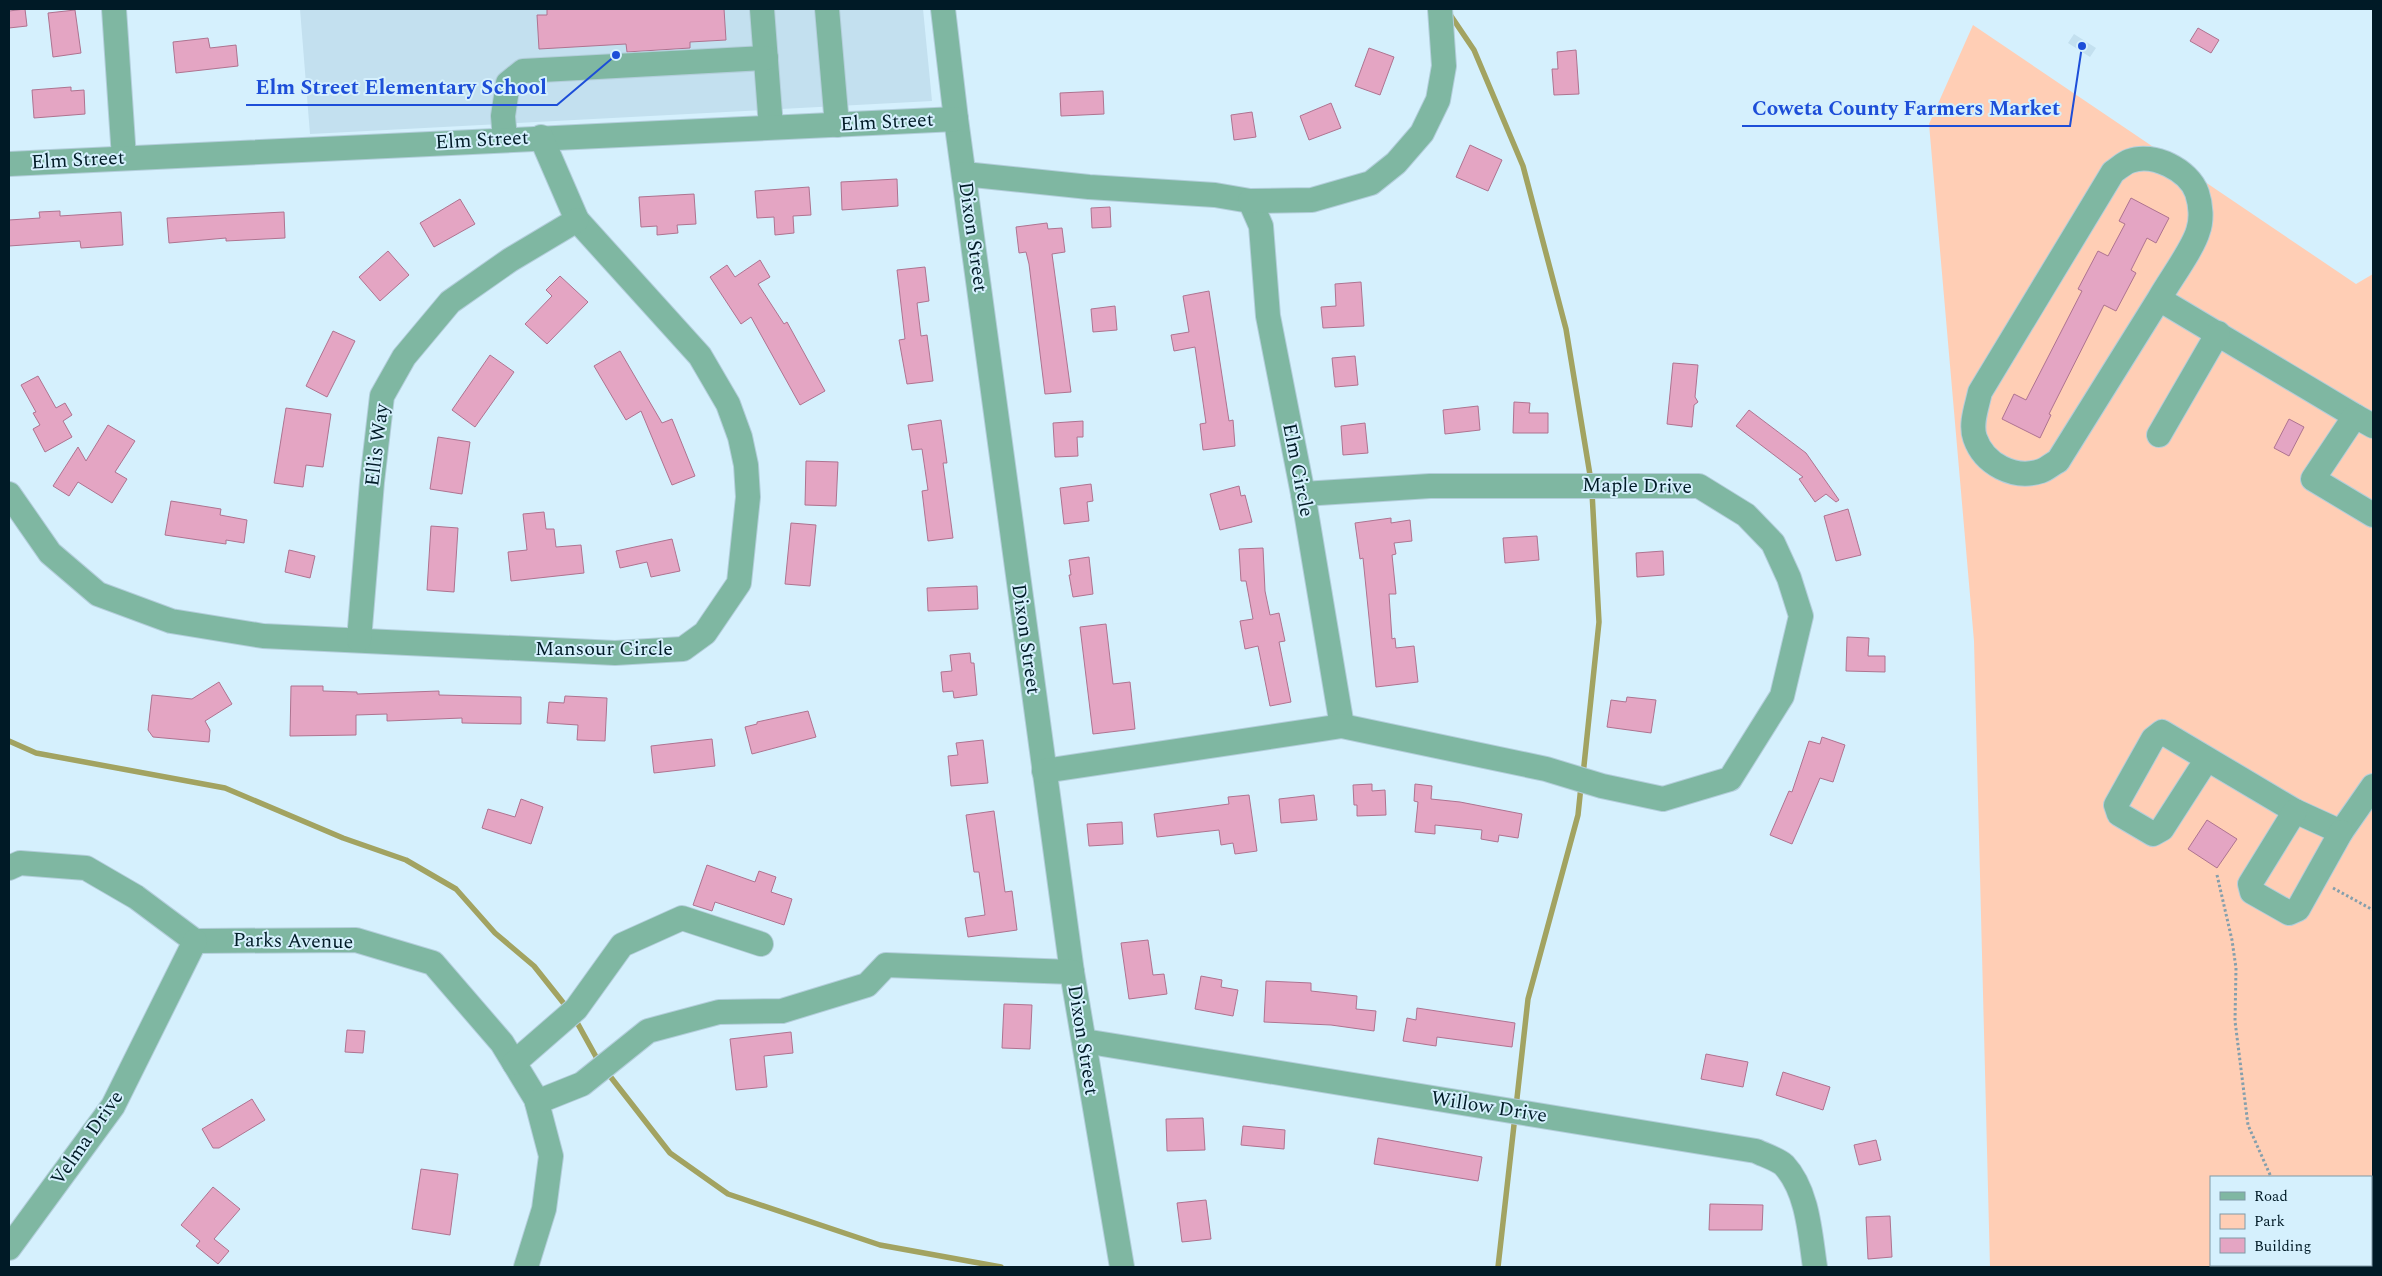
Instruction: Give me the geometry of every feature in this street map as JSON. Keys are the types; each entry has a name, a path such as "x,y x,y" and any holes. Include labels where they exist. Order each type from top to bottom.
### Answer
{"street":[{"path":"114,9 124,158"},
{"path":"762,9 771,127"},
{"path":"827,9 837,125"},
{"name":"Dixon Street","path":"943,9 956,119 1072,972 1122,1267"},
{"path":"964,174 1089,187 1215,195 1250,201 1312,200 1371,183 1396,163 1422,133 1438,100 1444,66 1440,9"},
{"path":"505,139 503,116 508,83 523,71 766,58"},
{"name":"Elm Street","path":"9,164 541,137 956,119"},
{"name":"Mansour Circle","path":"9,494 50,553 98,594 171,621 262,636 615,653 683,649 705,633 740,583 748,497 746,465 740,436 728,404 700,356 577,220 541,137"},
{"path":"2150,159 2166,163 2187,178 2197,192 2201,215 2198,233 2159,298 2058,461 2040,471 2017,473 2000,468 1984,454 1975,437 1974,417 1980,392 2113,172 2130,161 2150,159"},
{"name":"Elm Circle","path":"1250,201 1261,226 1268,316 1303,494 1342,726"},
{"name":"Ellis Way","path":"359,640 372,482 382,396 404,357 450,302 510,260 577,220"},
{"path":"2159,298 2364,421 2313,479 2373,515"},
{"path":"2159,435 2218,333"},
{"name":"Maple Drive","path":"1303,494 1430,486 1699,486 1746,515 1773,543 1789,578 1801,616 1782,696 1730,779 1663,799 1602,786 1546,769 1342,726"},
{"path":"1044,771 1342,726"},
{"path":"2207,759 2295,811 2342,832"},
{"path":"2295,811 2250,884 2252,892 2289,913 2298,909 2342,832 2373,786"},
{"path":"9,868 20,863 86,868 136,896 195,941"},
{"path":"514,1063 576,1009 622,946 682,918 761,944"},
{"name":"Parks Avenue","path":"195,941 356,940 433,963 502,1043 537,1102 551,1156 544,1209 526,1267"},
{"name":"Velma Drive","path":"9,1248 114,1106 195,941"},
{"path":"537,1102 582,1084 648,1031 719,1012 782,1011 867,985 886,964 1072,972"},
{"name":"Willow Drive","path":"1084,1042 1756,1152 1783,1164 1799,1187 1810,1229 1815,1267"}],"path":[{"path":"2217,875 2232,940 2236,968 2235,1021 2248,1125 2271,1176"},
{"path":"2314,878 2373,910"}],"shaded area":[{"path":"300,9 923,9 932,101 310,134"},
{"path":"2074,34 2096,48 2090,57 2068,43"}],"green space":[{"path":"1973,25 2356,284 2373,274 2373,1267 1990,1267 1974,641 1929,124"}],"building":[{"path":"25,9 27,26 9,28 9,11"},
{"path":"547,9 724,9 726,40 690,42 690,48 627,52 626,44 539,49 537,15 547,15"},
{"path":"75,10 81,53 53,57 48,13"},
{"path":"2198,28 2219,40 2211,53 2190,41"},
{"path":"208,38 210,48 236,45 238,66 176,73 173,42"},
{"path":"1369,48 1394,57 1380,95 1355,86"},
{"path":"1576,50 1579,94 1554,95 1552,69 1558,69 1557,52"},
{"path":"71,87 71,91 84,90 85,114 34,118 32,90"},
{"path":"1103,91 1104,114 1061,116 1060,93"},
{"path":"1331,103 1341,128 1309,140 1300,116"},
{"path":"1252,112 1256,137 1234,140 1231,115"},
{"path":"1470,145 1502,160 1488,191 1456,177"},
{"path":"897,179 898,206 842,210 841,182"},
{"path":"809,187 811,215 793,216 794,233 775,235 774,217 757,218 755,191"},
{"path":"694,194 696,224 677,225 678,233 657,235 657,226 641,227 639,197"},
{"path":"2131,198 2169,218 2156,243 2147,238 2131,270 2136,273 2116,311 2104,305 2049,414 2051,415 2040,438 2002,419 2014,394 2026,400 2082,291 2078,289 2098,251 2108,256 2125,224 2119,221"},
{"path":"460,199 475,224 434,247 420,223"},
{"path":"1110,207 1111,227 1092,228 1091,208"},
{"path":"60,211 60,216 121,212 123,245 81,248 80,241 9,246 9,220 40,218 39,212"},
{"path":"284,212 285,238 226,241 226,238 169,243 167,218"},
{"path":"1047,223 1048,229 1062,228 1065,252 1052,254 1071,392 1045,394 1029,264 1026,252 1019,253 1016,227"},
{"path":"388,251 409,275 380,301 359,277"},
{"path":"760,260 770,277 758,284 784,324 787,322 825,391 800,405 751,317 741,324 710,277 727,265 735,277"},
{"path":"925,267 929,301 917,303 921,336 927,335 933,381 907,384 899,340 905,339 897,270"},
{"path":"560,276 588,302 547,344 525,324 552,296 546,290"},
{"path":"1361,282 1364,326 1323,328 1321,307 1336,306 1335,284"},
{"path":"1209,291 1229,421 1233,420 1235,446 1203,450 1200,424 1206,423 1195,347 1174,351 1171,335 1189,332 1183,296"},
{"path":"1115,306 1117,330 1093,332 1091,309"},
{"path":"333,331 355,341 327,397 306,386"},
{"path":"620,351 662,423 672,419 695,476 672,485 641,411 626,420 594,366"},
{"path":"490,355 514,372 475,427 452,410"},
{"path":"1355,356 1358,385 1335,387 1332,358"},
{"path":"1673,363 1698,365 1695,397 1698,402 1694,405 1692,427 1667,424"},
{"path":"38,376 56,408 65,403 72,415 63,421 72,437 45,452 33,429 40,425 33,413 36,412 21,385"},
{"path":"1514,402 1530,403 1529,413 1548,413 1548,433 1513,433"},
{"path":"1478,406 1480,430 1445,434 1443,410"},
{"path":"286,408 331,414 323,467 306,465 303,487 274,483"},
{"path":"1749,410 1806,453 1839,500 1836,502 1826,494 1815,502 1799,479 1803,477 1736,426"},
{"path":"2289,419 2304,427 2289,456 2274,448"},
{"path":"941,420 947,463 943,463 953,538 928,541 922,491 928,490 922,449 912,450 908,425"},
{"path":"1083,421 1083,437 1077,437 1078,456 1055,457 1053,423"},
{"path":"1365,423 1368,453 1343,455 1341,426"},
{"path":"108,425 135,441 115,472 127,479 112,503 78,482 69,496 53,486 78,447 86,461"},
{"path":"438,437 470,442 462,494 430,489"},
{"path":"806,461 838,462 836,506 805,505"},
{"path":"1091,484 1093,501 1087,502 1089,521 1064,524 1060,488"},
{"path":"1239,486 1241,496 1245,495 1252,522 1220,530 1210,494"},
{"path":"171,501 221,509 220,515 247,520 244,543 226,540 226,544 165,535"},
{"path":"1848,509 1861,555 1836,561 1824,516"},
{"path":"544,512 546,529 554,529 556,547 581,545 584,573 511,581 508,552 527,550 523,514"},
{"path":"1391,518 1391,523 1410,520 1412,541 1394,543 1396,554 1392,555 1396,594 1389,594 1392,639 1395,638 1396,648 1414,646 1418,682 1376,687 1363,558 1360,559 1355,523"},
{"path":"791,523 816,525 810,586 785,584"},
{"path":"431,526 458,528 454,592 427,590"},
{"path":"1537,536 1539,560 1505,563 1503,538"},
{"path":"672,539 680,571 651,577 647,562 620,568 616,551"},
{"path":"1263,548 1265,591 1270,615 1279,613 1285,641 1279,642 1291,702 1270,706 1258,646 1245,649 1240,621 1253,619 1246,581 1241,581 1239,549"},
{"path":"289,550 315,556 310,578 285,572"},
{"path":"1663,551 1664,575 1637,577 1636,553"},
{"path":"1089,557 1093,594 1073,597 1069,575 1071,575 1069,560"},
{"path":"977,586 978,609 928,611 927,588"},
{"path":"1106,624 1113,684 1130,682 1135,729 1093,734 1080,627"},
{"path":"1847,637 1869,638 1868,656 1885,656 1885,672 1846,671"},
{"path":"970,653 971,663 974,663 977,695 954,698 953,691 943,692 941,672 952,671 950,655"},
{"path":"219,682 232,704 205,721 210,730 209,742 153,737 148,730 152,695 192,699"},
{"path":"291,686 323,686 323,691 357,692 357,694 439,691 439,695 521,697 521,724 462,723 462,718 387,721 387,714 356,715 356,735 290,736"},
{"path":"565,696 607,698 605,741 577,740 578,725 547,723 549,702 564,703"},
{"path":"1627,697 1656,700 1651,733 1607,727 1611,700 1626,702"},
{"path":"808,711 816,737 752,754 745,727 757,724 757,722"},
{"path":"1822,737 1845,745 1833,782 1820,778 1792,844 1770,835 1789,791 1792,792 1809,741 1820,744"},
{"path":"712,739 715,766 654,773 651,746"},
{"path":"983,740 988,783 951,786 948,756 958,755 956,743"},
{"path":"1372,784 1372,791 1385,790 1386,815 1357,816 1357,805 1354,805 1353,785"},
{"path":"1415,784 1432,786 1431,799 1460,802 1522,814 1518,838 1499,835 1498,842 1481,839 1482,830 1435,825 1435,834 1415,832 1418,802 1414,801"},
{"path":"1249,795 1257,851 1235,854 1233,843 1221,845 1219,830 1157,837 1154,814 1229,804 1228,797"},
{"path":"1314,795 1317,820 1281,823 1279,799"},
{"path":"521,799 543,807 531,844 482,828 488,809 515,817"},
{"path":"994,811 1005,892 1012,891 1017,930 968,937 965,918 985,915 979,872 974,872 966,815"},
{"path":"2207,820 2237,839 2217,868 2188,849"},
{"path":"1122,822 1123,844 1089,846 1087,824"},
{"path":"707,865 755,882 759,871 776,877 771,892 792,899 784,925 715,902 712,911 693,905"},
{"path":"1148,940 1153,975 1164,974 1167,994 1129,999 1121,943"},
{"path":"1201,976 1222,980 1221,987 1238,990 1233,1016 1195,1009"},
{"path":"1266,981 1311,983 1311,991 1357,996 1356,1009 1376,1011 1374,1031 1331,1025 1264,1022"},
{"path":"1004,1004 1032,1005 1030,1049 1002,1048"},
{"path":"1417,1008 1515,1023 1512,1047 1437,1037 1436,1046 1403,1041 1407,1018 1416,1020"},
{"path":"347,1030 365,1031 363,1053 345,1052"},
{"path":"791,1032 793,1053 764,1056 767,1087 736,1090 730,1039"},
{"path":"1706,1054 1748,1062 1743,1087 1701,1079"},
{"path":"1783,1072 1830,1087 1823,1110 1776,1095"},
{"path":"252,1099 265,1120 219,1148 213,1148 202,1129"},
{"path":"1203,1118 1205,1150 1167,1151 1166,1119"},
{"path":"1243,1126 1285,1130 1284,1149 1241,1145"},
{"path":"1378,1138 1482,1157 1478,1181 1374,1164"},
{"path":"1876,1140 1881,1160 1859,1165 1854,1145"},
{"path":"421,1169 458,1174 450,1235 412,1229"},
{"path":"213,1187 240,1209 214,1239 229,1251 218,1264 196,1246 200,1241 181,1225"},
{"path":"1206,1200 1211,1239 1182,1242 1177,1203"},
{"path":"1710,1204 1763,1205 1762,1230 1709,1230"},
{"path":"1890,1216 1892,1257 1868,1259 1866,1217"}],"waterway":[{"path":"1449,13 1474,50 1523,166 1566,329 1591,481"},
{"path":"1583,775 1599,622 1592,492"},
{"path":"9,741 36,753 225,788 343,838 406,860 456,889 495,933 534,966 569,1010"},
{"path":"1516,1107 1528,999 1578,815 1581,786"},
{"path":"574,1017 600,1064"},
{"path":"606,1071 670,1153 728,1194 880,1245 1001,1267"},
{"path":"1498,1267 1515,1116"}],"place":[{"name":"Coweta County Farmers Market","path":"2082,46"},
{"name":"Elm Street Elementary School","path":"616,55"}]}
